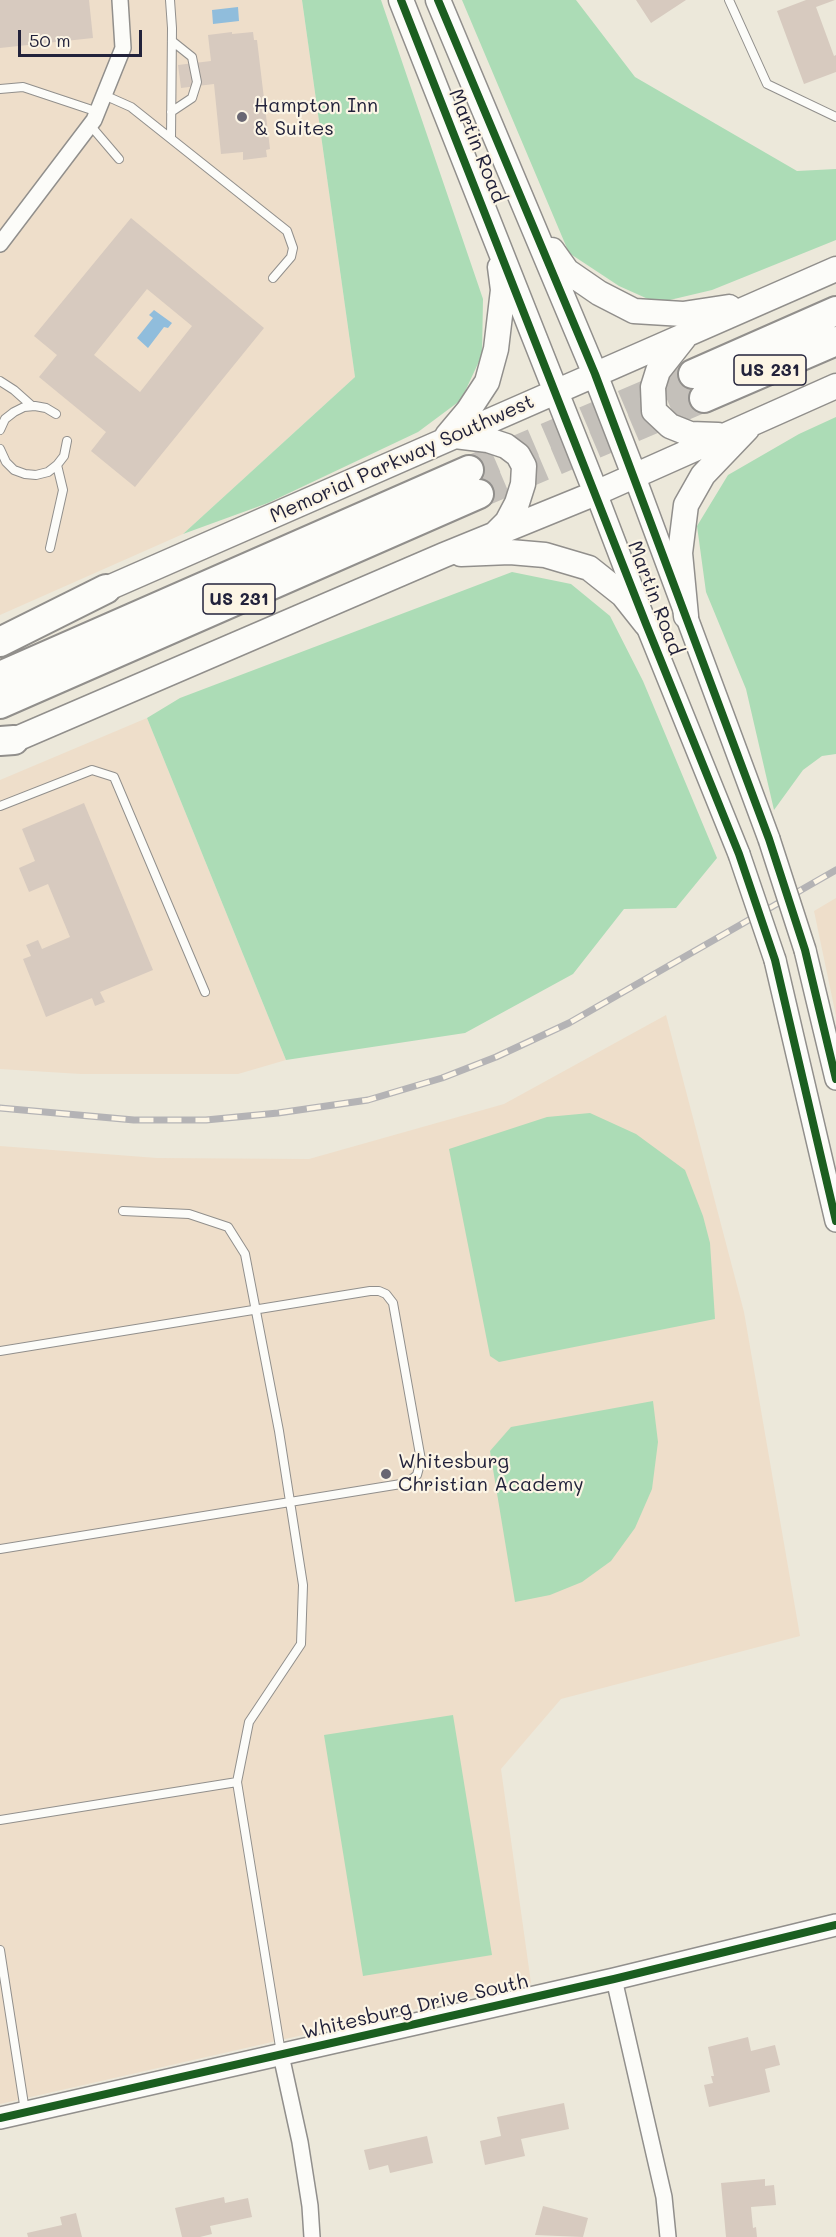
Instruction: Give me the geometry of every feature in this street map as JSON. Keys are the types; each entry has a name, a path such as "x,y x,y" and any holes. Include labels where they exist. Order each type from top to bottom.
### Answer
{"highway":[{"name":"US 231","path":"836,311 698,386 836,341"},
{"name":"Memorial Parkway Southwest","path":"0,676 474,482 0,704"},
{"path":"0,642 106,588"}],"main road":[{"name":"Martin Road","path":"401,0 597,494 646,624 739,854 775,960 836,1221"},
{"name":"Martin Road","path":"438,0 596,374 769,839 805,950 836,1079"},
{"path":"533,226 567,271 599,293 634,311 683,314 758,303"},
{"path":"448,439 487,382 496,349 503,290 496,238"},
{"name":"Memorial Parkway Southwest","path":"0,633 836,269"},
{"path":"687,334 658,371 653,387 654,411 670,426 690,434 723,436"},
{"path":"5,743 444,555 597,494 634,475 836,386"},
{"path":"686,616 680,552 686,505 703,475 753,422"},
{"path":"448,439 488,440 506,446 518,455 524,466 523,484 517,502 507,522 494,534"},
{"path":"444,555 510,552 545,555 589,568 622,595 646,624"},
{"name":"Whitesburg Drive South","path":"0,2118 614,1979 836,1925"}],"street":[{"path":"0,244 94,119 123,48 120,0"},
{"path":"614,1979 664,2197 668,2237"},
{"path":"281,2055 300,2142 310,2206 312,2237"}],"lane":[{"path":"170,0 171,138"},
{"path":"729,0 767,84 836,117"},
{"path":"171,112 192,98 197,82 192,57 172,40"},
{"path":"0,89 24,87 94,119 119,159"},
{"path":"104,95 131,107 287,231 293,248 291,257 273,278"},
{"path":"0,381 15,390 32,406"},
{"path":"0,430 5,419 24,407 46,408 56,414"},
{"path":"0,451 14,470 36,475 48,472 57,465 64,456 67,441"},
{"path":"50,548 63,490 57,465"},
{"path":"0,806 92,770 114,777 206,992"},
{"path":"123,1211 189,1214 228,1227 245,1254 279,1431 303,1585 301,1644 249,1722 237,1782 281,2055"},
{"path":"0,1351 370,1291 386,1294 393,1303 421,1460 417,1475 407,1483 0,1550"},
{"path":"0,1820 237,1782"},
{"path":"0,1950 25,2112"}],"shaded area":[{"path":"0,0 302,0 355,377 183,534 0,615"},
{"path":"147,718 286,1060 238,1074 81,1074 0,1069 0,780"},
{"path":"836,898 836,1016 814,911"},
{"name":"Whitesburg Christian Academy","path":"666,1015 744,1312 800,1636 561,1699 501,1769 531,1983 0,2104 0,1146 157,1158 309,1159 504,1104"}],"green space":[{"path":"302,0 381,0 483,299 482,355 461,400 418,432 268,503 183,534 355,377"},
{"path":"462,0 576,0 635,77 797,171 836,169 836,240 712,290 657,303 619,286 569,253"},
{"path":"836,417 836,754 822,756 803,770 774,810 746,689 706,592 697,526 728,475 799,434"},
{"path":"512,572 571,584 610,616 643,681 717,858 676,908 624,909 573,974 465,1033 286,1060 147,718 180,698"},
{"path":"590,1113 636,1134 685,1170 703,1216 710,1243 715,1319 499,1362 490,1356 449,1149 547,1117"},
{"path":"653,1401 658,1442 652,1489 635,1528 611,1561 582,1582 550,1595 515,1602 490,1451 511,1427"},
{"path":"453,1715 492,1955 363,1976 324,1735"}],"water":[{"path":"238,7 239,21 213,24 212,10"},
{"path":"154,310 172,323 168,328 164,327 148,348 137,338 153,318 149,315"}],"building":[{"path":"0,0 89,0 93,38 0,48"},
{"path":"636,0 686,0 651,23"},
{"path":"806,0 835,0 816,7 834,56 836,55 836,72 804,84 777,11"},
{"name":"Hampton Inn & Suites","path":"232,32 232,34 253,32 254,40 257,40 270,149 266,150 267,157 243,160 243,152 221,154 214,84 181,88 178,65 211,61 208,35"},
{"path":"131,218 264,328 135,487 91,451 106,432 39,377 57,355 34,336","holes":["147,289 192,326 140,392 94,355"]},
{"path":"84,803 153,970 100,992 105,1002 95,1006 92,998 46,1017 23,959 31,956 26,945 38,940 42,949 70,937 48,884 29,892 19,868 35,861 22,829"},
{"path":"748,2037 751,2051 775,2045 780,2065 765,2069 770,2092 709,2107 704,2085 713,2083 711,2076 714,2076 708,2047"},
{"path":"564,2103 569,2129 521,2139 525,2156 485,2165 480,2141 501,2136 497,2117"},
{"path":"427,2136 433,2163 390,2173 388,2165 369,2170 364,2150"},
{"path":"765,2179 765,2186 774,2185 776,2205 751,2207 753,2228 756,2227 757,2237 726,2237 721,2183"},
{"path":"224,2197 225,2203 248,2198 252,2217 210,2226 212,2234 182,2237 175,2208"},
{"path":"543,2206 588,2218 583,2237 535,2235"},
{"path":"76,2213 82,2237 28,2237 27,2233 62,2225 60,2217"}],"tunnel":[{"path":"469,470 693,374"},
{"path":"479,494 704,398"}],"railway":[{"path":"0,1108 134,1120 206,1120 278,1113 368,1100 442,1078 496,1057 569,1023 836,870"}],"cycle path":[{"path":"401,0 646,624 739,854 775,960 836,1221"},
{"path":"438,0 595,374 769,839 805,950 836,1079"},
{"path":"0,2118 614,1979 836,1925"}],"place":[{"name":"Hampton Inn & Suites","path":"242,117"},
{"name":"Whitesburg Christian Academy","path":"386,1474"}]}
